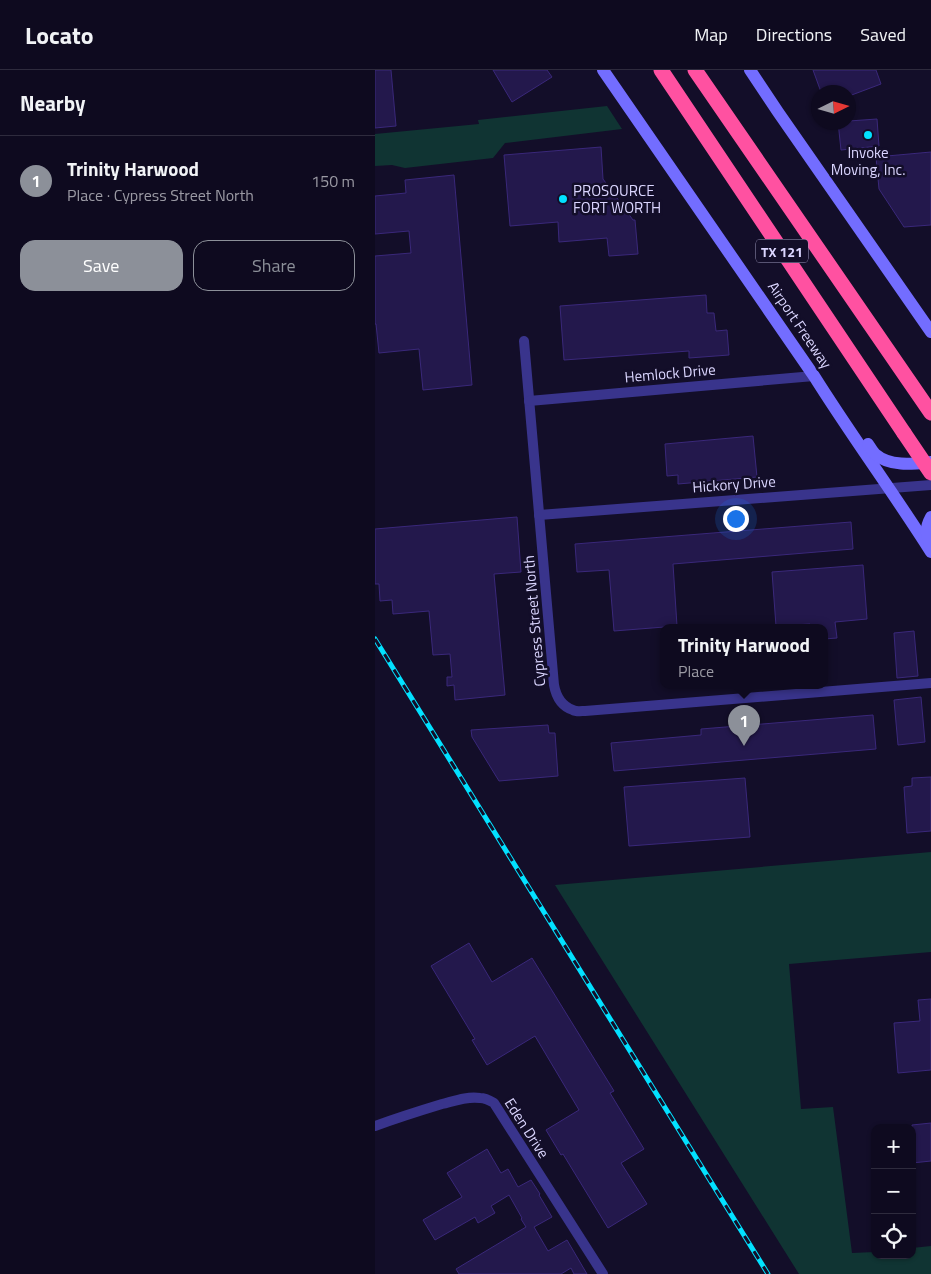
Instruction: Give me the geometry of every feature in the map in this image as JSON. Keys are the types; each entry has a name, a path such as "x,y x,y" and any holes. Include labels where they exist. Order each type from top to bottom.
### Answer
{"highway":[{"name":"Airport Freeway","path":"661,70 931,473"},
{"name":"TX 121","path":"695,70 931,414"}],"main road":[{"name":"Airport Freeway","path":"603,70 814,376 931,551"},
{"path":"750,70 931,332"},
{"path":"840,417 852,421 874,453 885,460 906,464 931,462"},
{"path":"931,517 926,533 931,551"}],"street":[{"name":"Cypress Street North","path":"524,342 554,685 555,694 559,700 573,711 931,683"},
{"name":"Hemlock Drive","path":"529,401 814,376"},
{"name":"Hickory Drive","path":"539,514 931,485"},
{"name":"Eden Drive","path":"375,1126 420,1110 463,1098 478,1097 494,1103 603,1274"}],"green space":[{"path":"607,106 622,129 505,143 493,158 405,168 392,165 375,166 375,134 479,124 478,120"},
{"path":"931,852 931,952 789,964 801,1109 833,1107 852,1253 871,1252 871,1259 916,1259 916,1248 931,1246 931,1274 799,1274 555,885"}],"building":[{"path":"375,70 391,70 396,126 375,128"},
{"path":"493,70 547,70 552,77 512,102"},
{"path":"813,70 876,70 881,84 856,93 856,85 818,85"},
{"path":"877,119 879,146 841,150 839,130 856,130 856,120"},
{"name":"PROSOURCE FORT WORTH","path":"601,147 603,179 633,220 635,220 638,254 609,256 607,238 559,242 558,222 510,226 504,155"},
{"path":"931,152 931,225 904,227 879,189 876,157"},
{"path":"454,175 472,385 423,390 419,349 379,353 375,324 375,256 411,253 409,231 375,234 375,196 406,193 405,180"},
{"path":"706,295 707,313 714,313 716,331 727,330 729,355 689,358 689,351 564,360 560,306"},
{"path":"753,436 757,477 678,484 678,475 667,476 665,444"},
{"path":"517,517 521,572 494,574 505,695 455,700 454,685 447,686 447,677 452,677 450,654 433,655 429,611 393,614 392,600 380,601 379,584 375,584 375,529"},
{"path":"851,522 853,549 673,564 677,624 660,624 660,627 614,631 609,570 577,572 575,544"},
{"path":"863,565 867,619 835,622 837,638 828,639 828,624 776,624 772,572"},
{"path":"914,631 918,676 897,678 894,633"},
{"path":"921,697 925,742 898,745 894,700"},
{"path":"873,715 876,749 614,771 611,743 701,735 701,729"},
{"path":"548,725 549,733 555,733 558,776 499,781 472,737 471,730"},
{"path":"931,777 931,831 907,833 904,787 912,786 912,778"},
{"path":"745,778 750,837 629,846 624,787"},
{"path":"469,943 492,982 532,958 614,1091 610,1093 644,1149 621,1163 647,1204 608,1228 563,1154 561,1155 546,1130 579,1110 535,1036 487,1065 472,1040 475,1039 431,966"},
{"path":"931,999 931,1070 898,1073 894,1023 920,1021 918,1000"},
{"path":"931,1123 931,1161 916,1163 916,1125"},
{"path":"487,1149 501,1173 508,1169 518,1187 531,1180 540,1194 552,1217 534,1227 548,1251 567,1240 587,1274 574,1274 571,1268 561,1274 459,1274 456,1269 526,1227 509,1195 491,1206 495,1213 478,1223 475,1217 435,1240 423,1220 462,1197 447,1173"}],"railway":[{"path":"375,639 768,1274"}],"place":[{"name":"Invoke Moving, Inc.","path":"868,135"},
{"name":"PROSOURCE FORT WORTH","path":"563,199"},
{"name":"Trinity Harwood","path":"744,746"}]}
